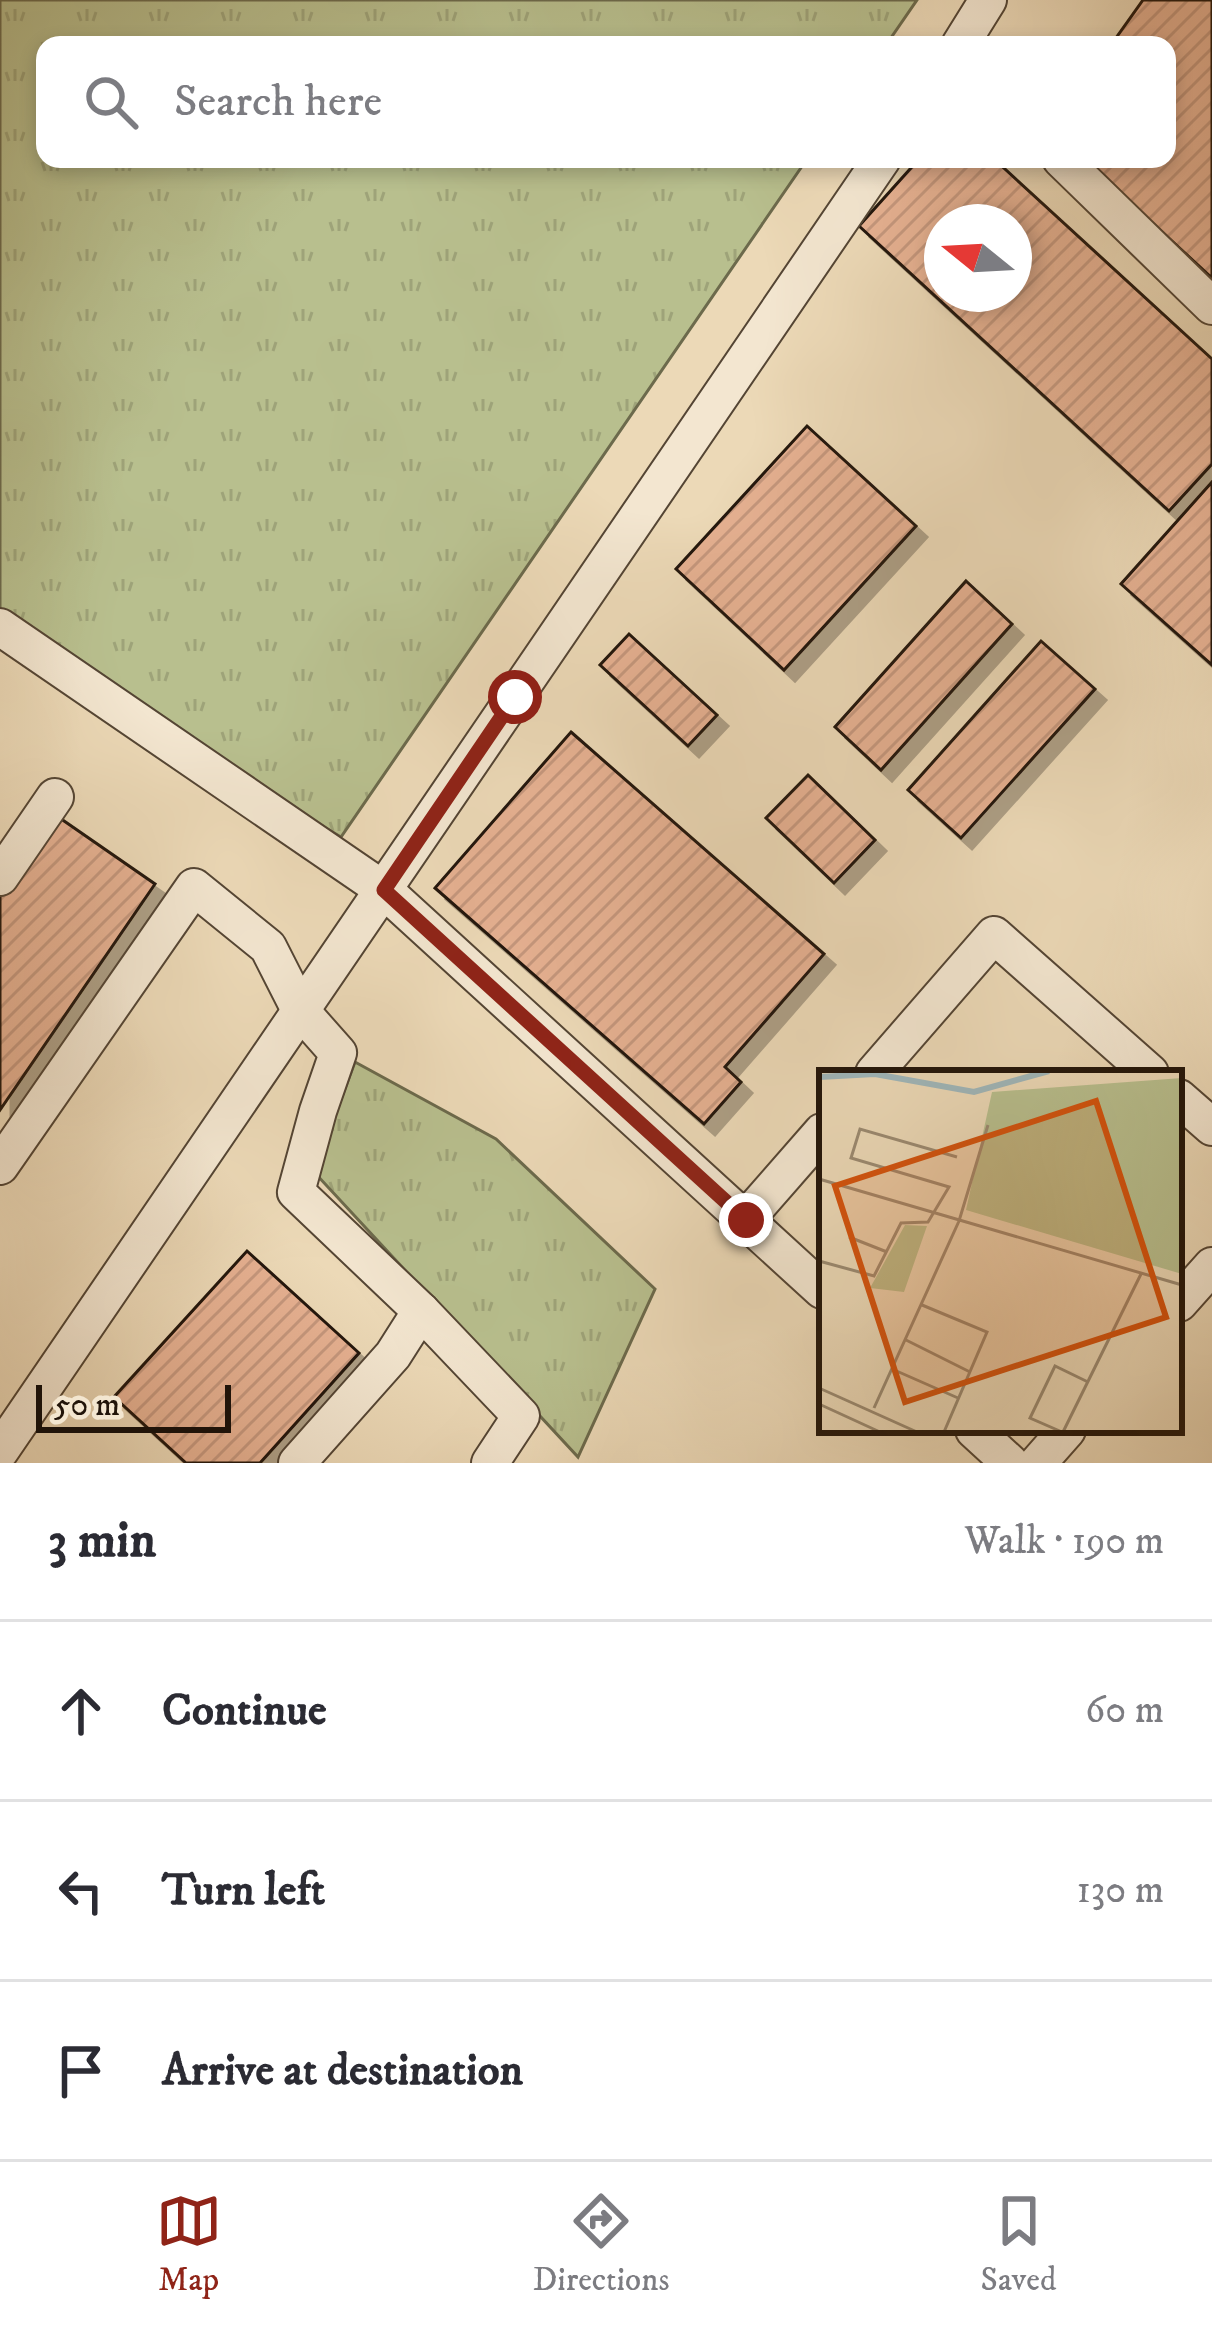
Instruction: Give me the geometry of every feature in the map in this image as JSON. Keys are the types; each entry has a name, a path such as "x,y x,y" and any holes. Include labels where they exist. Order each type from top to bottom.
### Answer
{"street":[{"path":"966,36 988,0"},
{"path":"0,1451 876,168"},
{"path":"1070,168 1212,306"},
{"path":"0,627 384,890 819,1287"},
{"path":"0,877 55,797"},
{"path":"0,1166 194,887 268,947 300,1010 338,1053 296,1192 521,1415 490,1463"},
{"path":"877,1070 994,935 1147,1070"},
{"path":"1182,1101 1212,1127"},
{"path":"746,1220 819,1135"},
{"path":"1182,1300 1212,1266"},
{"path":"297,1463 393,1355 421,1311"},
{"path":"977,1433 1010,1463"},
{"path":"1038,1463 1064,1433"}],"green space":[{"path":"0,0 917,0 892,36 36,36 36,168 801,168 341,837 0,637"},
{"path":"355,1062 496,1139 655,1289 578,1457 314,1172"}],"building":[{"path":"1143,0 1212,0 1212,278 1093,168 1176,168 1176,36 1117,36"},
{"path":"911,168 1004,168 1212,359 1212,464 1169,511 953,312 1032,312 1032,204 924,204 924,286 859,226"},
{"path":"807,426 916,526 784,670 676,569"},
{"path":"1212,482 1212,665 1121,584"},
{"path":"966,581 1012,624 881,770 835,727"},
{"path":"629,634 717,715 688,746 600,665"},
{"path":"1041,641 1095,689 961,838 908,790"},
{"path":"571,732 824,954 725,1067 741,1082 704,1124 435,888"},
{"path":"808,775 875,840 834,883 766,818"},
{"path":"54,814 155,884 0,1110 0,893"},
{"path":"247,1251 359,1353 260,1463 186,1463 114,1397"}],"route":[{"path":"515,697 384,890 746,1220"}]}
